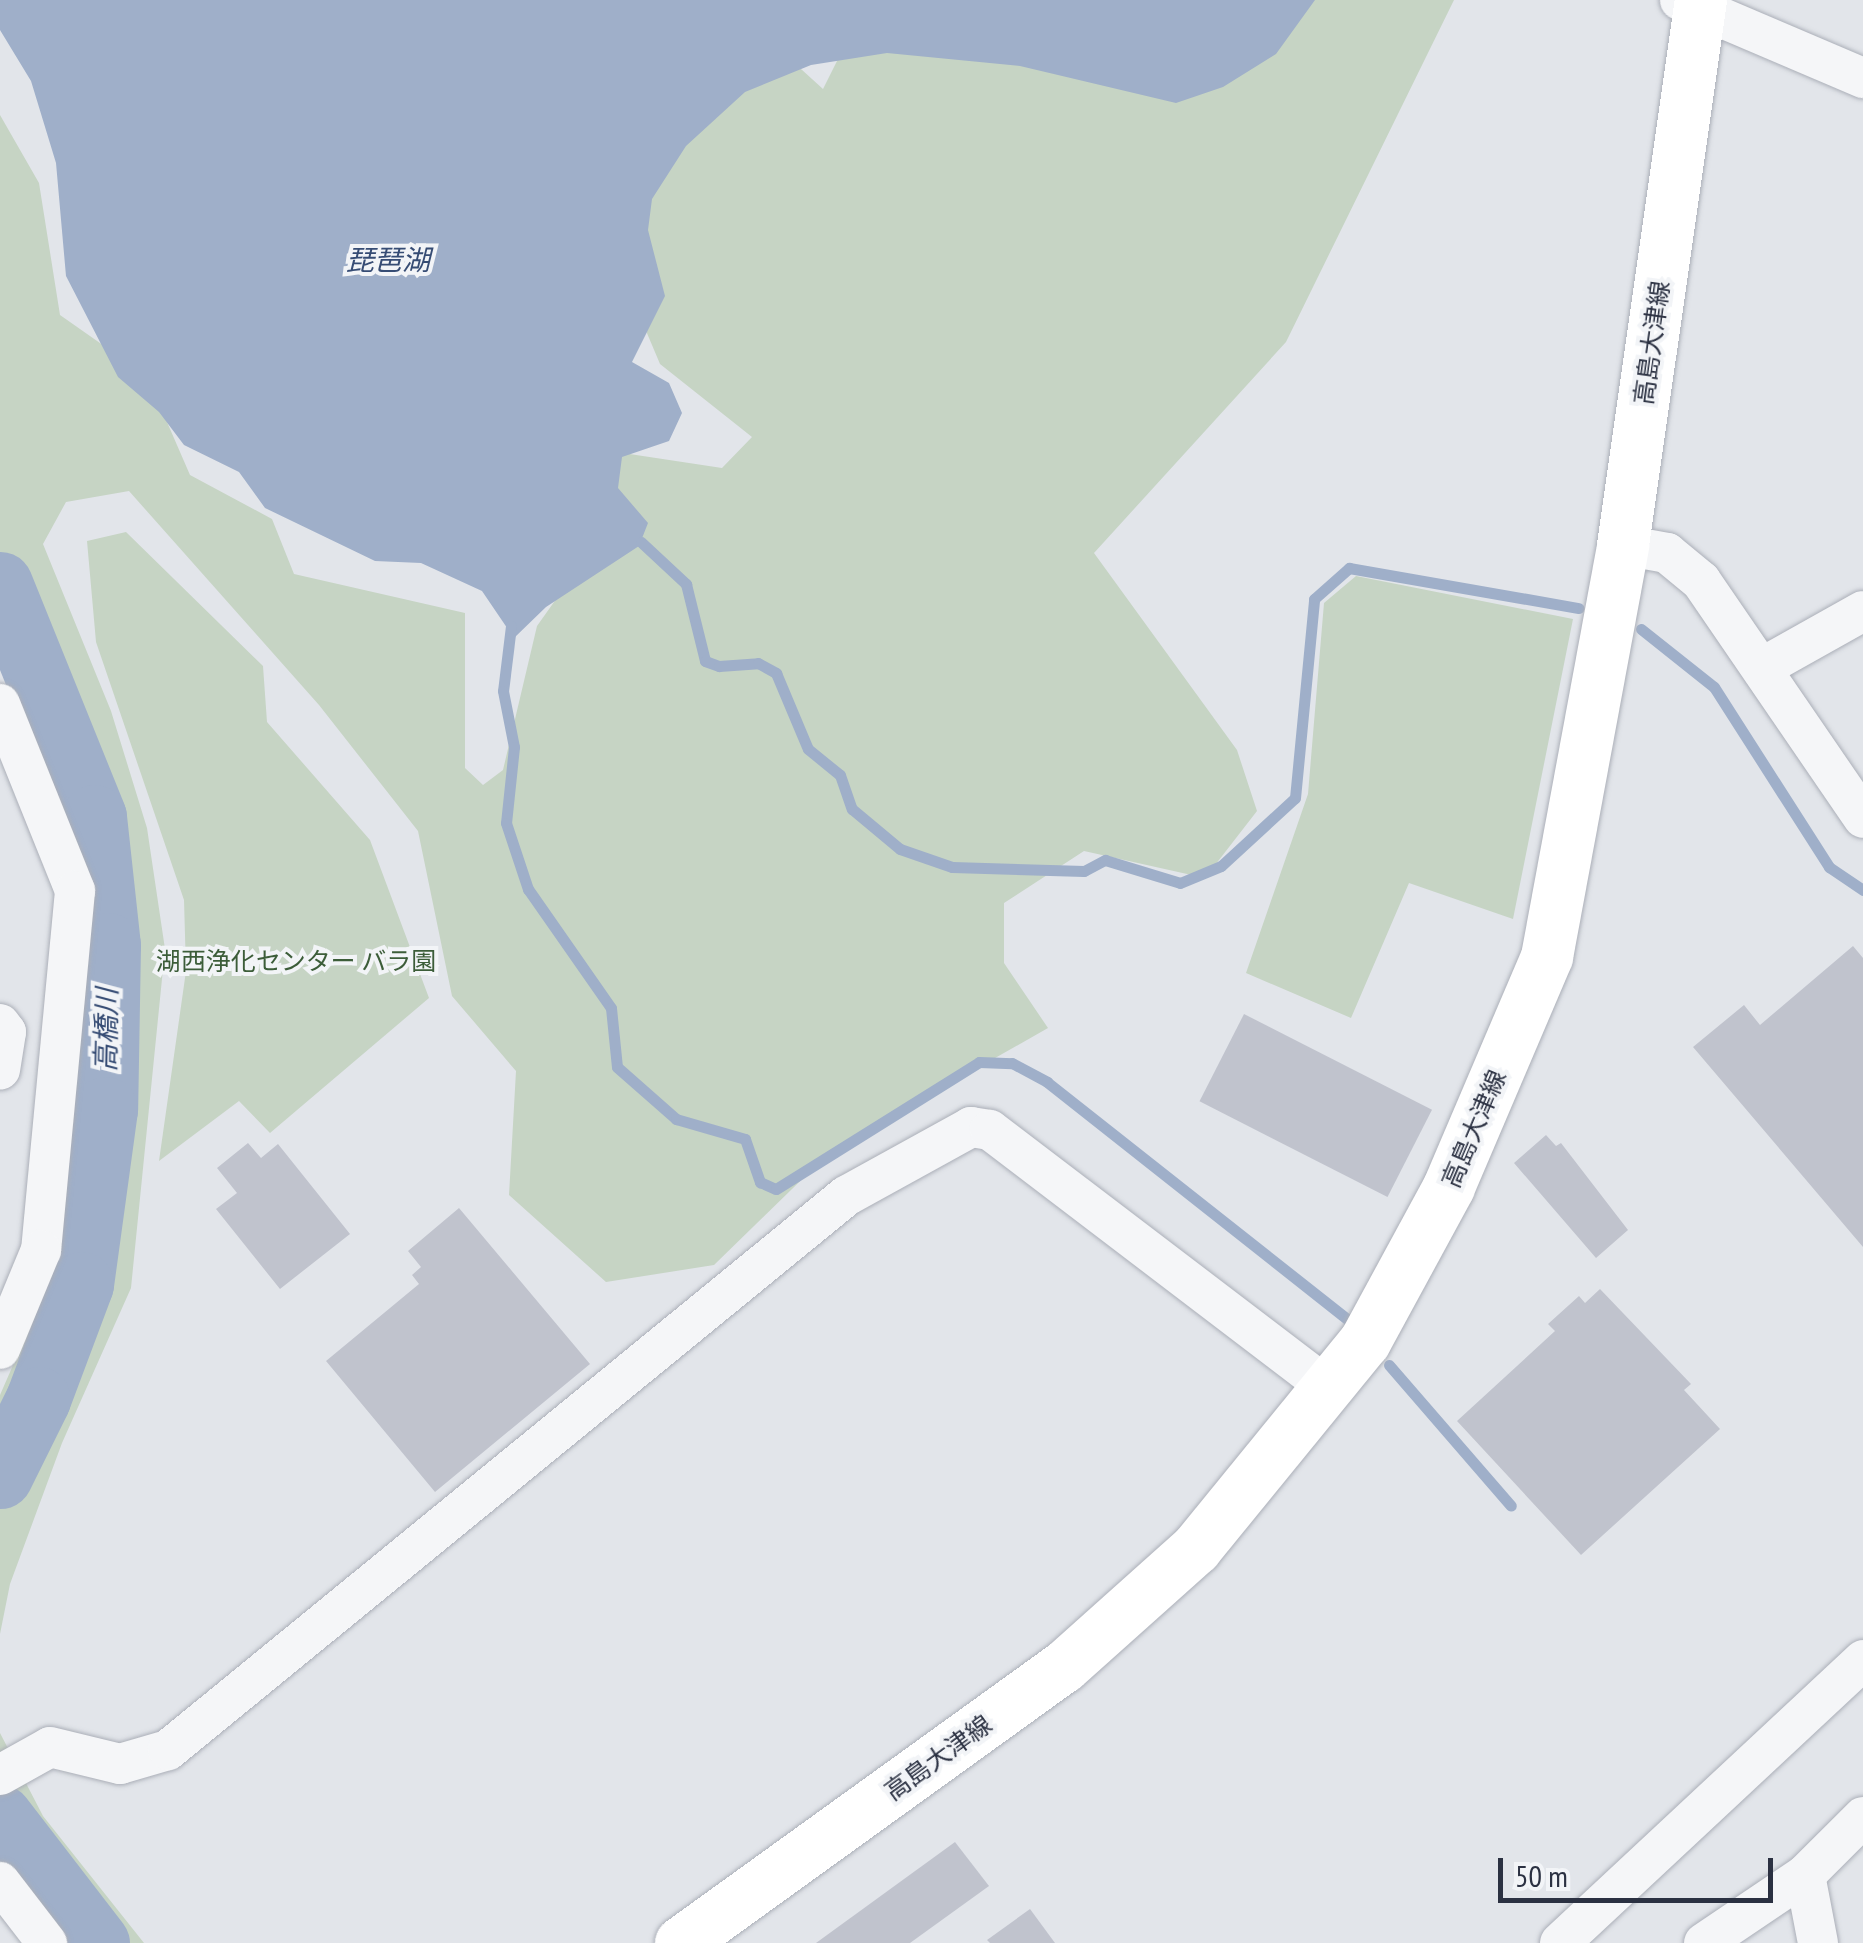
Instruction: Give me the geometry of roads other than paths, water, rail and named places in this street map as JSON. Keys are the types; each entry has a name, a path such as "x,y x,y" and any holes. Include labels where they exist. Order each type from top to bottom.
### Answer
{"main road":[{"name":"高島大津線","path":"681,1943 1064,1667 1196,1549 1330,1390 1365,1342 1449,1187 1546,958 1624,545 1694,3"}],"street":[{"path":"1694,3 1863,78"},
{"path":"1624,545 1667,554 1702,581 1765,666 1861,811"},
{"path":"1765,666 1863,611"},
{"path":"0,704 75,891 41,1250 0,1348"},
{"path":"0,1024 6,1032 0,1070"},
{"path":"9,1769 50,1747 120,1764 168,1750 846,1196 970,1126 990,1130 1330,1390"},
{"path":"1560,1943 1863,1660"},
{"path":"1704,1943 1806,1875 1863,1817"},
{"path":"1806,1875 1818,1943"},
{"path":"0,1882 46,1943"}],"water":[{"name":"琵琶湖","path":"0,0 1315,0 1276,54 1223,87 1176,103 1020,66 887,53 811,65 745,92 686,146 652,199 648,230 665,296 632,362 669,383 682,413 669,441 622,457 618,488 648,523 639,546 546,607 514,638 482,591 421,563 375,561 265,508 239,472 184,445 159,412 118,377 66,276 56,163 31,81 0,30"}],"waterway":[{"path":"641,542 686,584 705,661 719,666 758,663 776,673 808,749 840,775 852,809 900,849 952,867 1084,871 1105,860 1180,883 1221,866 1295,798 1314,599 1349,568 1579,608"},
{"name":"高橋川","path":"0,584 94,817 108,945 105,1109 81,1284 38,1399 0,1476"},
{"path":"511,626 503,691 514,747 506,823 528,889 611,1008 617,1067 676,1119 745,1139 760,1182 776,1189 979,1062 1012,1063 1047,1082 1351,1322"},
{"path":"1641,629 1714,687 1829,867 1863,890"},
{"path":"1389,1365 1511,1506"},
{"name":"高橋川","path":"0,1817 97,1943"}],"park label":[{"name":"湖西浄化センター バラ園","path":"296,961"}]}
